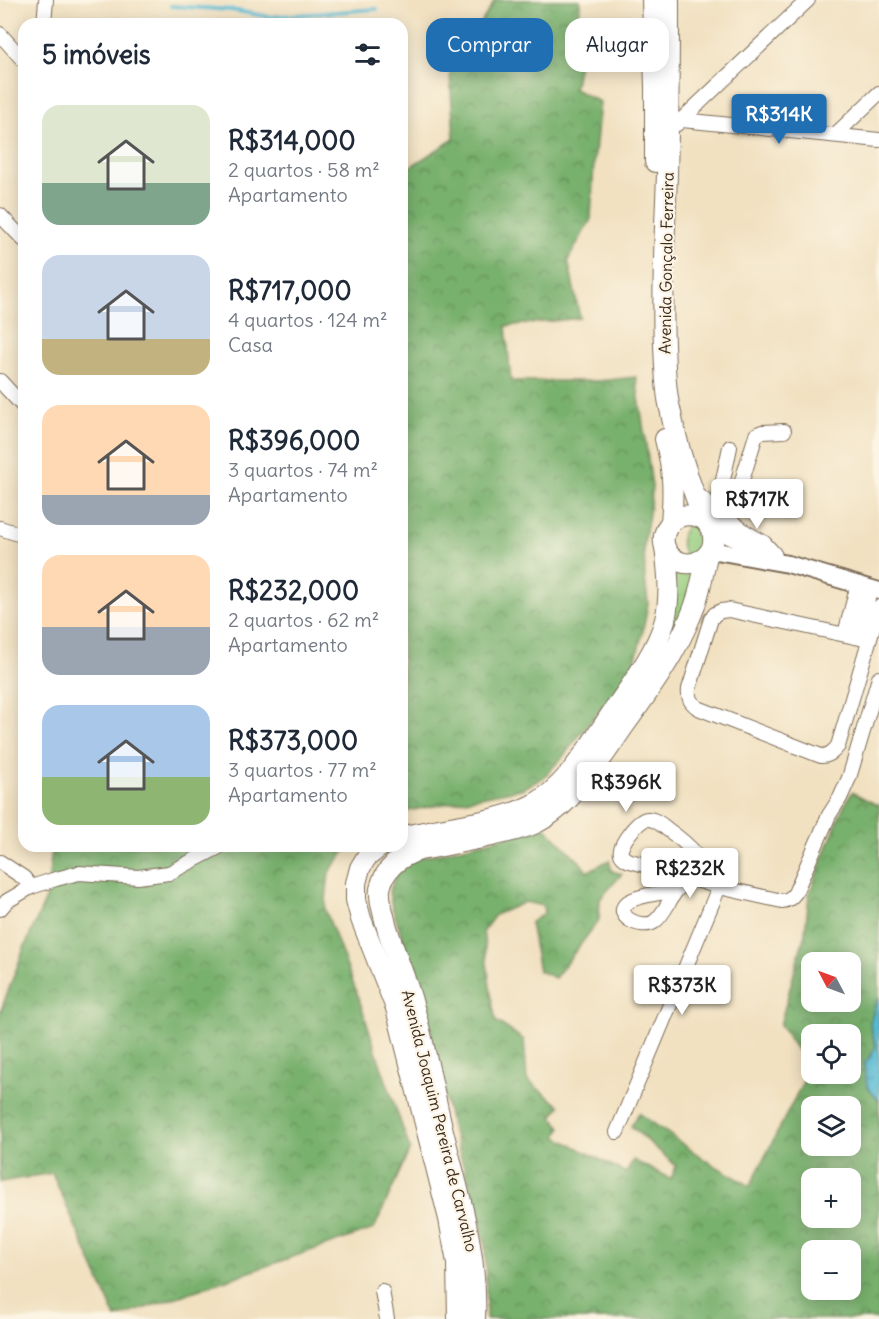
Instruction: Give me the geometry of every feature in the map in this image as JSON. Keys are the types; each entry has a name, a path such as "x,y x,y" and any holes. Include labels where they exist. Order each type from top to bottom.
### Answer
{"highway":[{"name":"Avenida Gonçalo Ferreira","path":"652,0 655,86 651,302 653,365 660,420 673,480 671,522"},
{"name":"Avenida Gonçalo Ferreira","path":"669,0 675,126 663,300 665,369 672,419 695,496 715,521"},
{"path":"408,836 505,816 531,806 547,796 565,777 642,669 660,632 664,621 669,582 665,533 671,522 678,516 696,515 715,521 762,545 780,560"},
{"path":"665,547 669,555 676,560 684,563 700,561 709,553 713,543 715,521"},
{"name":"Avenida Joaquim Pereira de Carvalho","path":"476,1319 473,1255 462,1202 410,992 388,933 381,906 380,890 386,875 394,864 407,855 420,850 516,830 535,823 562,804 599,761 663,670 692,615 709,553"},
{"name":"Avenida Joaquim Pereira de Carvalho","path":"371,852 360,868 356,883 356,900 361,919 396,1008 449,1219 457,1263 458,1319"}],"main road":[{"path":"709,553 780,560 869,588"}],"street":[{"path":"44,18 46,0"},
{"path":"675,126 808,0"},
{"path":"0,34 18,54"},
{"path":"835,135 879,93"},
{"path":"675,126 835,135 879,140"},
{"path":"0,215 18,234"},
{"path":"0,381 18,400"},
{"path":"715,521 756,435 762,432 784,431"},
{"path":"715,521 730,447"},
{"path":"0,528 18,534"},
{"path":"857,637 749,613 721,611 711,619 689,689 691,703 698,708 821,756 832,753 838,746 857,637 869,588"},
{"path":"857,637 879,607"},
{"path":"719,887 704,863 685,841 657,821 645,819 640,822 621,847 620,853 627,860 719,887 782,901 792,897 829,815 849,778 879,678"},
{"path":"0,909 7,901 31,887 79,873 138,877 169,873 209,852"},
{"path":"0,862 24,878 31,887"},
{"path":"677,890 690,878"},
{"path":"616,1132 719,887"},
{"path":"382,1291 387,1319"}],"green space":[{"path":"495,0 580,0 580,18 565,18 565,72 577,72 574,89 600,102 591,219 568,260 580,318 506,326 511,381 598,381 636,377 652,486 644,544 648,603 634,666 561,759 543,778 522,789 408,811 408,168 454,139 451,72 553,72 553,18 484,18"},
{"path":"693,521 699,529 701,546 696,555 685,555 681,538 689,522"},
{"path":"675,565 696,570 679,626 663,650"},
{"path":"852,792 879,804 879,999 876,1002 870,1024 876,1047 867,1086 879,1101 879,1319 486,1319 485,1244 478,1212 451,1125 423,998 392,907 389,892 396,875 404,865 419,858 545,827 587,872 609,860 612,871 622,874 600,899 599,920 555,978 539,971 530,923 544,913 543,906 525,902 495,915 483,931 496,1021 524,1040 527,1080 560,1106 552,1117 561,1127 557,1137 626,1173 633,1160 671,1179 676,1166 631,1126 639,1113 707,1161 750,1186 802,1084 861,1084 861,1024 801,1024 801,1055 780,1025 805,933 809,894 842,810"},
{"path":"52,852 344,852 329,872 325,909 358,996 410,1149 374,1229 116,1318 52,1173 0,1182 0,1013 24,948 46,899"}],"water":[{"path":"879,999 879,1101 867,1086 864,1065 876,1047 870,1024 876,1002"}],"waterway":[{"path":"171,6 231,10 270,17 377,9"}]}
